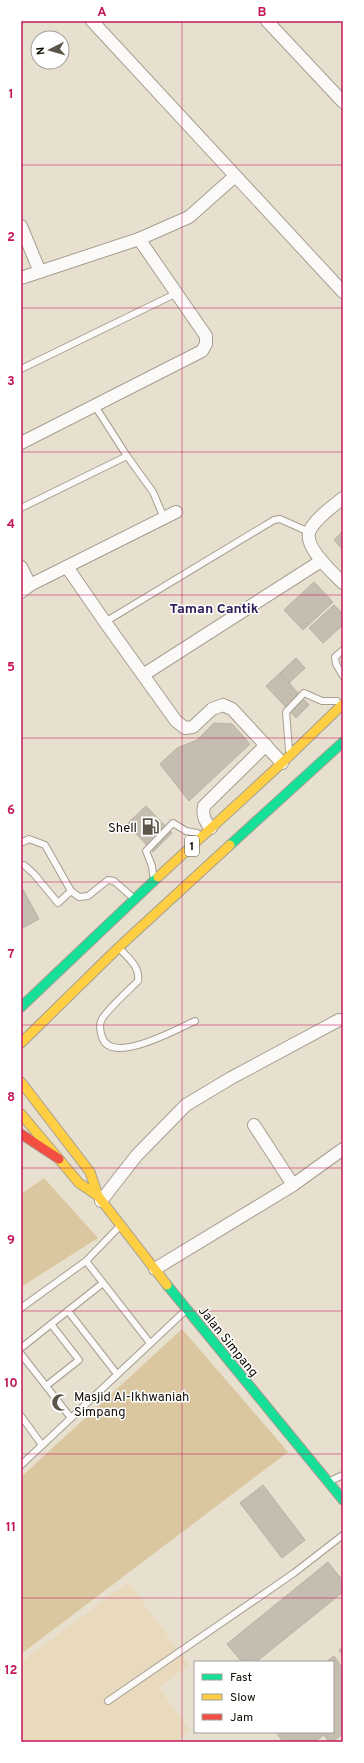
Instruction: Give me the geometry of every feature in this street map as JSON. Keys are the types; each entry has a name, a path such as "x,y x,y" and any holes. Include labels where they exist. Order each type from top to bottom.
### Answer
{"main road":[{"name":"1","path":"21,1006 134,898 285,759 343,702"},
{"name":"1","path":"21,1043 119,947 343,742"},
{"path":"21,995 40,988"},
{"path":"21,1082 90,1172 100,1198"},
{"path":"21,1114 79,1183 100,1198"},
{"path":"21,1134 59,1159"},
{"name":"Jalan Simpang","path":"100,1198 186,1309 343,1500"}],"street":[{"path":"92,21 343,292"},
{"path":"267,21 343,102"},
{"path":"21,278 139,239 189,217 235,176"},
{"path":"21,226 40,272"},
{"path":"21,444 202,351 206,344 206,336 139,239"},
{"path":"343,498 313,525 309,532 309,542 321,561 343,583"},
{"path":"21,567 26,589 67,566 176,512"},
{"path":"143,675 321,561"},
{"path":"67,566 176,721 185,728 193,727 212,709 222,705 232,709 266,745 285,759"},
{"path":"209,830 202,814 204,806 266,745"},
{"path":"100,1198 138,1155 186,1105 231,1078 339,1020"},
{"path":"254,1125 293,1184"},
{"path":"155,1269 293,1184 343,1149"}],"lane":[{"path":"21,369 177,293"},
{"path":"95,406 126,456 153,492 164,518"},
{"path":"21,508 126,456"},
{"path":"105,622 274,520 280,519 309,532"},
{"path":"343,650 335,657 336,664 343,676"},
{"path":"285,759 286,712 304,693 322,701 343,702"},
{"path":"153,882 152,866 146,851 173,823 186,832 209,830"},
{"path":"21,843 29,839 45,845 71,891 79,897 88,896 108,880 114,881 134,898"},
{"path":"21,865 24,865 34,874 58,903 71,891"},
{"path":"119,947 137,968 139,974 138,981 102,1019 100,1031 103,1041 112,1047 125,1048 138,1046 195,1021"},
{"path":"21,1308 86,1261 121,1225"},
{"path":"86,1261 150,1343"},
{"path":"21,1348 103,1283"},
{"path":"21,1465 186,1309"},
{"path":"68,1311 117,1374"},
{"path":"46,1386 79,1360 51,1324"},
{"path":"21,1354 71,1418"},
{"path":"21,1416 42,1445"},
{"path":"328,1482 343,1475"},
{"path":"108,1701 294,1573 343,1535"}],"shaded area":[{"path":"44,1178 98,1238 21,1287 21,1194"},
{"path":"182,1329 288,1452 21,1654 21,1477"},
{"path":"128,1582 189,1665 159,1688 190,1731 175,1742 21,1742 21,1662"}],"building":[{"path":"343,531 343,550 334,540"},
{"path":"314,582 333,602 303,630 284,610"},
{"path":"334,605 343,614 343,625 323,643 309,628"},
{"path":"296,658 305,668 289,683 280,673"},
{"path":"280,673 309,705 296,718 266,686"},
{"path":"214,723 232,724 250,744 189,801 160,764 177,748 197,740"},
{"path":"146,806 172,833 153,852 127,824"},
{"path":"21,886 39,919 21,929"},
{"path":"263,1485 305,1540 282,1558 240,1503"},
{"path":"328,1562 343,1581 343,1592 257,1661 241,1661 227,1644"},
{"path":"343,1647 343,1656 339,1650"},
{"path":"334,1656 343,1669 343,1734 332,1742 329,1742 324,1735 317,1740 318,1742 283,1742 277,1733 334,1733 334,1661 327,1661"}],"traffic: fast":[{"path":"230,845 343,742"},
{"path":"21,1007 158,877"},
{"path":"167,1285 343,1500"}],"traffic: slow":[{"path":"158,877 282,763 343,704"},
{"path":"21,1043 119,947 230,845"},
{"path":"21,1082 90,1172 98,1196"},
{"path":"21,1114 79,1183 98,1196 167,1285"}],"traffic: jam":[{"path":"21,1134 59,1159"}],"place":[{"name":"Shell","path":"150,827"},
{"name":"Masjid Al-Ikhwaniah Simpang","path":"61,1403"}],"district":[{"name":"Taman Cantik","path":"214,608"}]}
